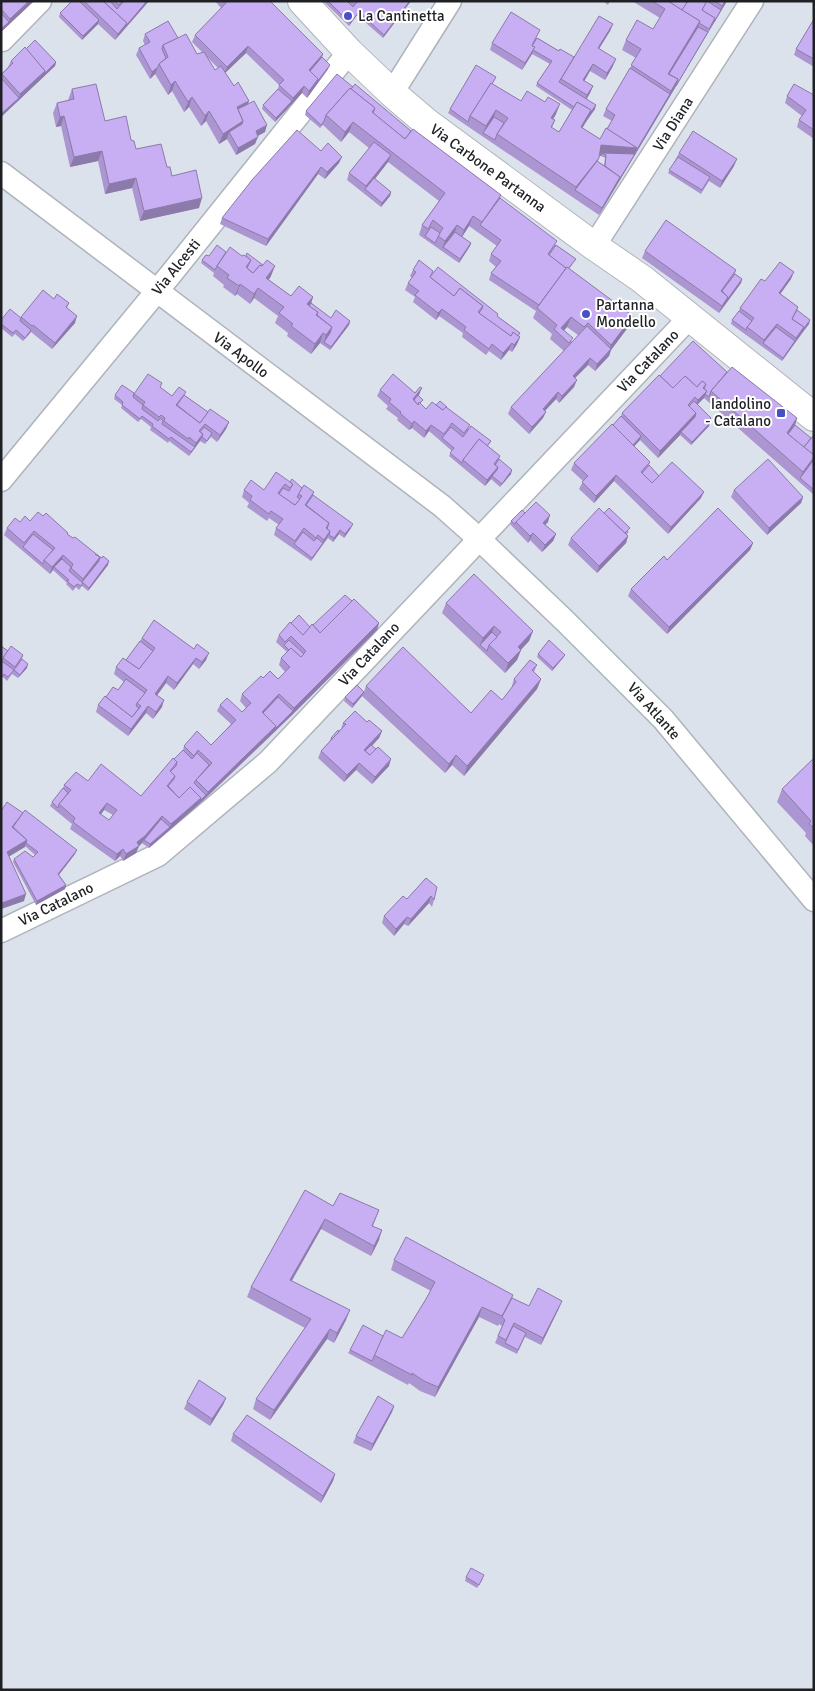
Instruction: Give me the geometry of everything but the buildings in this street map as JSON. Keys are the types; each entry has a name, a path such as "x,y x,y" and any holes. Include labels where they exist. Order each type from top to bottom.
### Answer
{"main road":[{"name":"Via Carbone Partanna","path":"302,1 349,52 426,122 594,246 642,279 814,418"}],"street":[{"path":"2,40 40,1"},
{"path":"392,93 450,1"},
{"name":"Via Diana","path":"594,246 752,1"},
{"name":"Via Alcesti","path":"1,480 156,292 349,52"},
{"name":"Via Apollo","path":"1,173 156,292 414,484 478,538"},
{"name":"Via Catalano","path":"1,931 158,855 268,762 478,538 690,317"},
{"name":"Via Atlante","path":"478,538 617,671 663,719 814,900"}],"place":[{"name":"La Cantinetta","path":"348,16"},
{"name":"Partanna Mondello","path":"586,314"},
{"name":"Iandolino - Catalano","path":"781,413"}]}
